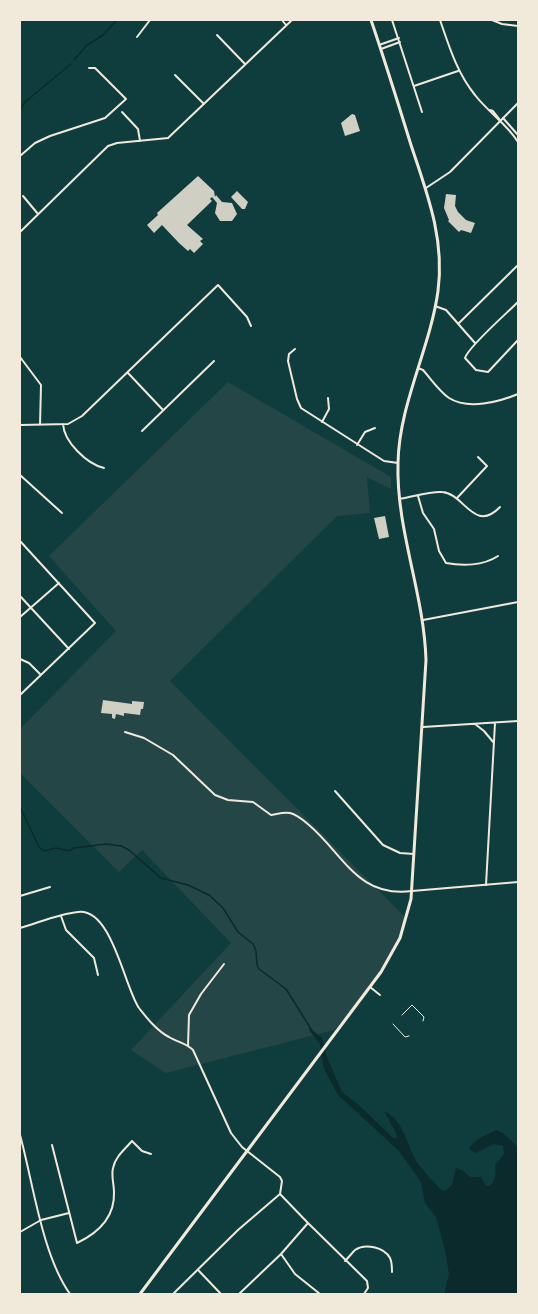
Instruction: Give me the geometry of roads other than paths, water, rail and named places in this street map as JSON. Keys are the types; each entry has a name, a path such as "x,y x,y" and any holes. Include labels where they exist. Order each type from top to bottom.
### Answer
{"main road":[{"path":"140,1294 370,987 397,945 407,916 412,891 426,660 423,620 399,499 398,463 402,429 435,306 440,274 439,243 425,188 371,20"}],"street":[{"path":"137,37 150,20"},
{"path":"282,20 286,24"},
{"path":"20,232 108,146 168,138 292,20"},
{"path":"392,20 422,112"},
{"path":"440,20 459,71 474,95 519,135"},
{"path":"492,20 519,26"},
{"path":"217,35 245,64"},
{"path":"380,47 399,40"},
{"path":"20,156 35,143 50,136 105,118 126,99 95,68 89,68"},
{"path":"414,86 459,71"},
{"path":"175,75 204,104"},
{"path":"425,188 450,172 519,103"},
{"path":"122,112 138,129 140,141"},
{"path":"502,120 519,142"},
{"path":"23,196 38,214"},
{"path":"458,324 519,265"},
{"path":"20,425 74,422 218,285 247,317 251,326"},
{"path":"519,302 467,352 465,358 476,370 484,373 490,370 519,340"},
{"path":"435,306 446,310 476,343"},
{"path":"295,349 289,354 288,361 298,403 304,411 384,461 398,463"},
{"path":"20,357 40,385 40,425"},
{"path":"142,432 214,361"},
{"path":"418,368 423,370 443,393 458,402 470,404 505,399 519,394"},
{"path":"127,373 163,410"},
{"path":"322,422 329,409 328,398"},
{"path":"63,424 67,438 72,444 95,466 104,468"},
{"path":"357,445 366,432 375,428"},
{"path":"457,498 487,466 478,457"},
{"path":"20,474 62,513"},
{"path":"399,499 444,492 457,498 468,510 477,515 490,514 500,507"},
{"path":"418,496 423,513 434,529 439,551 446,563 464,565 492,560 498,556"},
{"path":"20,541 95,623 20,695"},
{"path":"20,617 59,583"},
{"path":"20,596 69,649"},
{"path":"423,620 519,602"},
{"path":"20,659 42,675"},
{"path":"423,727 519,722"},
{"path":"486,885 495,723"},
{"path":"475,724 494,743"},
{"path":"125,732 144,738 173,755 220,797 228,800 250,801 271,815 287,813 299,817 315,830 361,878 376,888 392,892 519,882"},
{"path":"335,791 383,845 400,852 414,854"},
{"path":"20,896 50,887"},
{"path":"20,928 77,912 85,912 98,919 115,950 141,1010 164,1034 188,1046 197,1057 231,1133 247,1151 274,1172 282,1182 280,1194 238,1230 199,1271 173,1294"},
{"path":"61,916 66,930 94,958 98,975"},
{"path":"188,1046 189,1015 224,964"},
{"path":"370,987 380,995"},
{"path":"20,1135 41,1220 58,1273 70,1294"},
{"path":"52,1145 77,1243 97,1232 110,1215 114,1199 112,1169 119,1155 132,1141 142,1151 151,1154"},
{"path":"280,1194 367,1281 368,1288 364,1294"},
{"path":"20,1232 41,1220 69,1213"},
{"path":"239,1294 308,1223"},
{"path":"345,1261 356,1250 373,1247 388,1254 392,1272"},
{"path":"280,1254 295,1274 320,1294"},
{"path":"199,1271 220,1294"}],"lane":[{"path":"402,1015 412,1005 424,1017 423,1022"},
{"path":"393,1024 405,1037 409,1036"}],"waterway":[{"path":"74,60 86,46 103,35 117,20"},
{"path":"20,110 25,102 71,64"},
{"path":"20,807 39,847 44,851 56,848 69,851 74,848 106,844 121,846 129,850 161,878 188,885 209,895 223,908 238,932 253,944 259,969 286,989 311,1029"}]}
